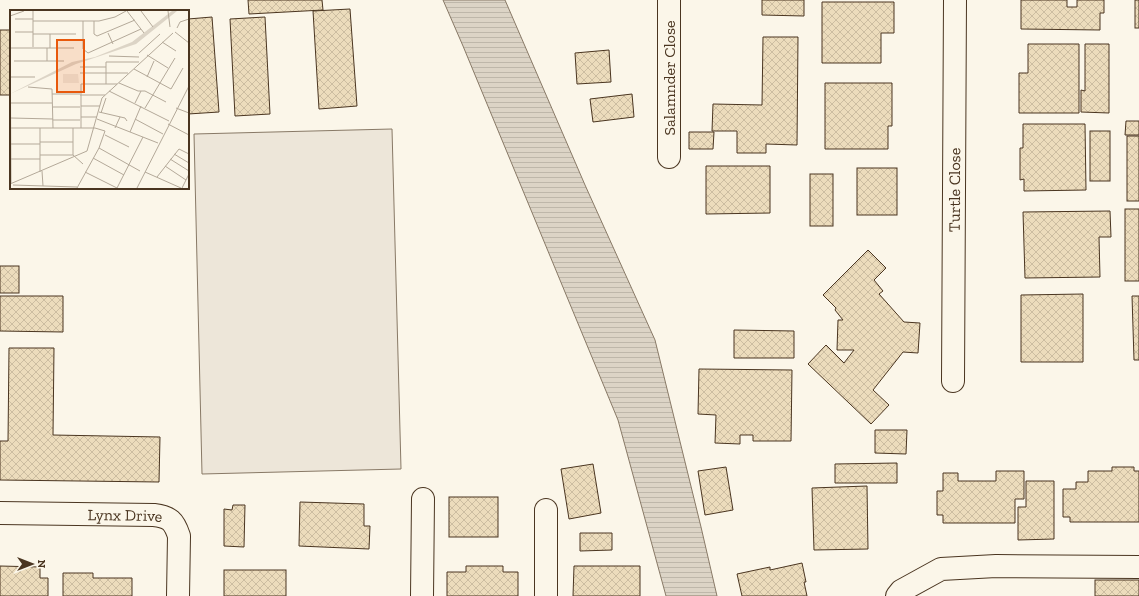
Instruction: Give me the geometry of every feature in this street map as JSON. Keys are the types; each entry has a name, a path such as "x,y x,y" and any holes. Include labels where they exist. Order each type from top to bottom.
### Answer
{"street":[{"name":"Salamnder Close","path":"669,0 669,157"},
{"name":"Turtle Close","path":"953,381 955,0"},
{"path":"422,596 424,499"},
{"path":"546,510 546,596"},
{"name":"Lynx Drive","path":"0,513 163,516 172,521 179,536 178,596"},
{"path":"897,596 901,591 941,569 996,566 1139,567"}],"shaded area":[{"path":"443,0 505,0 585,185 655,340 717,596 666,596 618,420"},
{"path":"392,129 401,469 202,474 194,134"}],"building":[{"path":"248,0 322,0 323,10 249,14"},
{"path":"762,0 804,0 804,16 762,15"},
{"path":"1021,0 1067,0 1067,7 1077,7 1077,0 1104,0 1104,13 1100,13 1100,30 1021,29"},
{"path":"1135,0 1139,0 1139,28 1135,28"},
{"path":"822,2 894,2 894,33 881,33 881,63 822,63"},
{"path":"350,9 357,106 319,109 313,11"},
{"path":"212,17 219,112 189,114 189,19"},
{"path":"265,17 270,114 235,116 230,19"},
{"path":"0,30 10,30 10,95 0,95"},
{"path":"763,37 798,37 797,145 766,144 766,153 737,153 737,131 712,131 713,104 762,105"},
{"path":"1028,44 1079,44 1079,113 1019,113 1019,73 1028,73"},
{"path":"1085,44 1109,44 1109,113 1081,112 1081,90 1085,91"},
{"path":"609,50 611,82 577,84 575,53"},
{"path":"825,83 892,83 892,126 888,126 888,149 825,149"},
{"path":"632,94 634,117 593,122 590,99"},
{"path":"1126,121 1139,121 1139,135 1125,135"},
{"path":"1023,124 1085,124 1086,190 1024,191 1024,179 1020,180 1020,148 1023,148"},
{"path":"1090,131 1110,131 1110,181 1090,181"},
{"path":"689,132 714,132 713,149 689,149"},
{"path":"1127,136 1139,136 1139,201 1127,201"},
{"path":"706,166 770,166 770,213 706,214"},
{"path":"857,168 897,168 897,215 857,215"},
{"path":"810,174 833,174 833,226 810,226"},
{"path":"1125,209 1139,209 1139,281 1125,281"},
{"path":"1110,211 1111,237 1099,237 1100,277 1025,278 1023,212"},
{"path":"868,250 886,268 874,280 883,291 879,294 904,322 920,323 918,353 903,352 873,390 889,405 871,424 808,364 826,345 844,363 854,350 837,350 838,320 843,320 835,310 836,308 823,295"},
{"path":"0,266 19,266 19,293 0,293"},
{"path":"1083,294 1083,362 1021,362 1021,295"},
{"path":"0,296 63,296 63,332 0,331"},
{"path":"1132,296 1139,296 1139,360 1134,360"},
{"path":"734,330 794,331 794,358 734,358"},
{"path":"9,348 54,348 53,435 160,437 159,482 0,480 0,441 8,441"},
{"path":"699,369 792,370 791,441 753,441 753,435 740,435 740,444 715,443 716,415 698,414"},
{"path":"875,430 907,430 906,454 875,453"},
{"path":"897,463 897,483 835,483 835,464"},
{"path":"593,464 601,513 569,519 561,469"},
{"path":"726,467 733,510 705,515 698,471"},
{"path":"1112,467 1134,467 1134,471 1139,471 1139,522 1070,522 1070,517 1063,517 1063,489 1076,489 1076,482 1088,482 1088,471 1112,471"},
{"path":"996,471 1024,471 1024,499 1015,499 1015,523 943,523 943,515 937,515 937,491 943,491 943,473 958,473 958,481 996,481"},
{"path":"1026,481 1054,481 1054,539 1018,540 1018,507 1026,507"},
{"path":"867,486 868,549 814,550 812,488"},
{"path":"449,497 498,497 498,537 449,537"},
{"path":"300,502 364,504 364,526 370,526 369,549 299,546"},
{"path":"233,505 245,505 244,547 224,546 224,509 232,510"},
{"path":"580,533 612,533 612,550 580,551"},
{"path":"802,563 807,596 742,596 737,574 770,567 770,570"},
{"path":"0,566 40,567 40,578 48,578 48,596 0,596"},
{"path":"466,566 503,566 503,572 518,572 518,596 447,596 447,572 466,572"},
{"path":"574,566 640,566 640,596 573,596"},
{"path":"224,570 286,570 286,596 224,596"},
{"path":"63,573 93,573 93,578 132,578 132,596 63,596"},
{"path":"1095,580 1139,580 1139,596 1095,596"}]}
